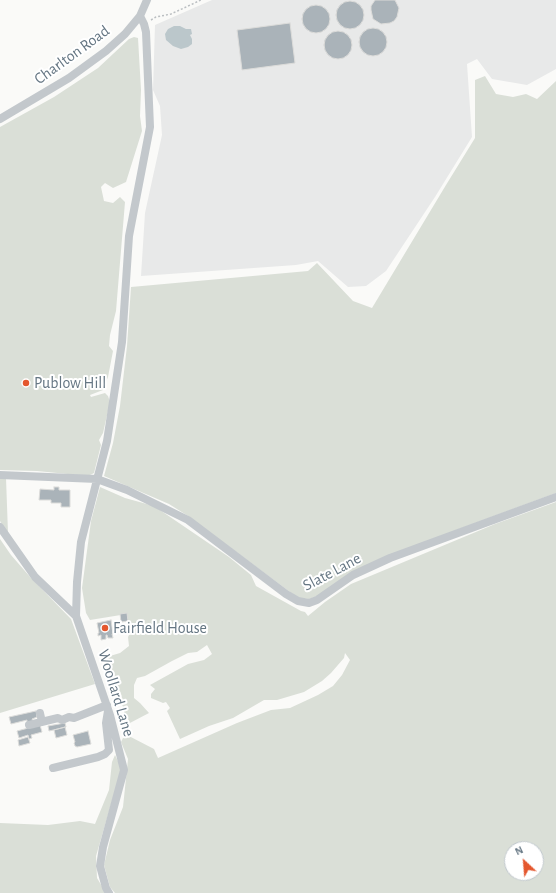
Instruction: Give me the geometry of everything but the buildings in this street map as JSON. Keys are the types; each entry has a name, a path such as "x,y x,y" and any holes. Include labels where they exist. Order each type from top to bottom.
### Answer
{"street":[{"name":"Charlton Road","path":"0,119 69,78 106,51 142,20 147,0"},
{"path":"76,616 77,582 81,542 107,441 115,394 122,342 129,236 150,127 146,32 142,20"},
{"name":"Slate Lane","path":"0,475 97,479 127,490 188,520 286,594 298,602 309,603 317,600 353,575 390,558 556,497"},
{"name":"Woollard Lane","path":"0,527 35,577 76,616 107,707 124,770 103,847 100,866 106,888 110,893"},
{"path":"29,725 41,718 58,718 62,720 70,717 74,718 107,707 106,723 109,750 105,754 98,757 53,768"}],"path":[{"path":"142,20 171,14 201,0"}],"shaded area":[{"path":"212,0 556,0 556,69 527,85 492,79 477,59 467,64 472,137 435,197 386,271 366,286 348,287 318,261 296,265 141,276 145,213 162,135 160,106 153,90 155,25"},
{"path":"174,26 191,29 192,34 190,35 192,44 181,49 173,46 166,40 165,34 168,29"},
{"path":"134,37 138,38 141,90 140,116 142,131 126,182 113,188 105,183 101,187 104,201 113,203 120,197 125,202 116,311 109,346 113,351 108,377 103,390 90,395 91,397 105,393 110,402 103,433 99,440 101,445 94,473 88,476 37,471 0,470 0,127 54,97 98,68 129,39"},
{"path":"485,76 496,94 513,97 526,94 537,99 556,81 556,493 389,555 315,597 309,599 298,598 188,516 169,504 104,476 113,443 120,406 127,346 131,287 308,271 317,263 353,301 372,308 475,138 475,80"},
{"path":"0,477 6,478 8,533 0,521"},
{"path":"100,487 125,498 154,506 229,557 251,575 256,586 305,612 308,616 351,584 495,524 556,502 556,893 115,893 110,887 104,865 110,840 123,807 128,759 121,742 125,734 154,749 158,758 237,723 271,710 290,708 318,695 333,686 342,675 350,660 345,653 344,658 331,673 322,681 304,692 277,700 264,700 233,718 209,726 180,739 167,711 170,708 166,702 163,703 151,698 151,694 155,689 150,685 188,664 204,660 212,654 207,645 197,652 188,653 145,676 137,678 134,685 134,698 149,713 128,724 124,718 124,709 113,685 113,675 104,660 110,656 120,653 129,646 128,637 130,633 127,614 90,620 86,613 82,588 91,521"},
{"path":"0,539 11,555 31,578 71,619 95,684 0,713"},
{"path":"115,755 121,767 96,856 97,878 106,893 0,893 0,823 48,825 80,821 95,824 109,790 112,762"}],"place":[{"name":"Publow Hill","path":"26,383"},
{"name":"Fairfield House","path":"105,628"}]}
